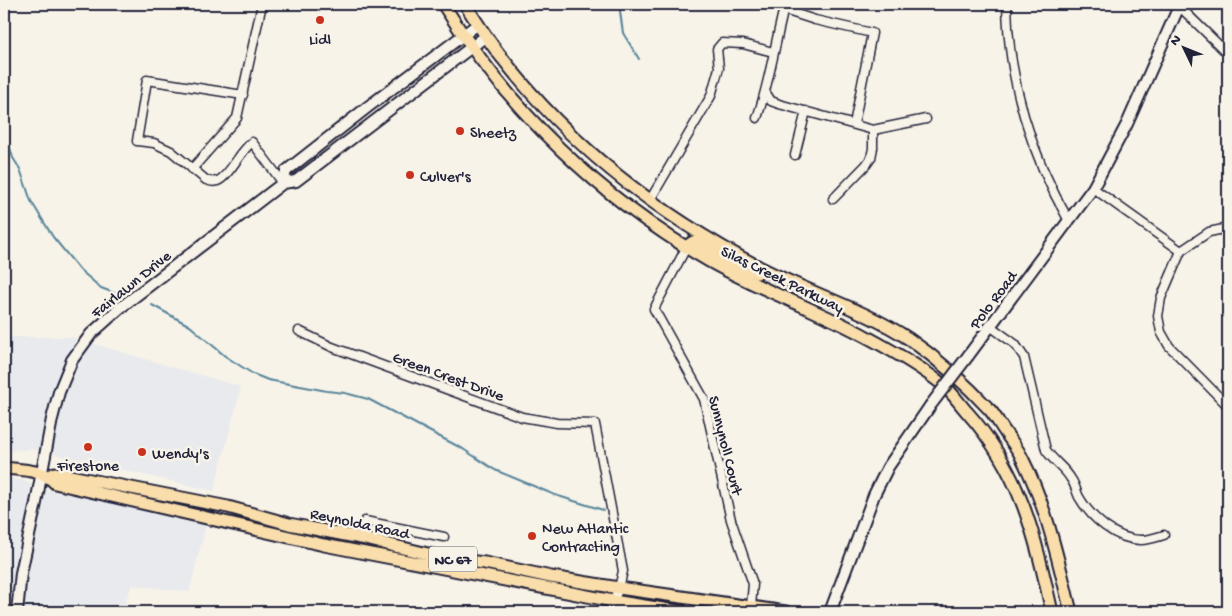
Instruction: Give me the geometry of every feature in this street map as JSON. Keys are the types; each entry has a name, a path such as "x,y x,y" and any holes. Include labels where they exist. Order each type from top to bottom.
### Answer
{"main road":[{"name":"Silas Creek Parkway","path":"442,4 471,48 508,95 570,159 606,190 709,261 866,336 907,360 945,386 977,423 1004,462 1025,507 1039,553 1052,612"},
{"name":"Silas Creek Parkway","path":"465,4 504,60 540,103 572,136 650,200 705,236 756,265 859,312 908,338 955,375 991,411 1022,457 1043,506 1071,612"},
{"name":"Polo Road","path":"830,612 874,495 888,467 930,406 1093,188 1123,132 1179,5"},
{"name":"Fairlawn Drive","path":"282,183 286,171 462,34 478,24"},
{"name":"Fairlawn Drive","path":"17,612 21,573 38,495 45,474 59,392 72,360 91,334 127,302 282,183 296,181 486,36"},
{"path":"686,246 696,242 768,278 787,285 802,286"},
{"name":"Reynolda Road","path":"4,468 45,474 55,473 148,490 228,507 289,524 361,538 449,559 485,563 551,577 619,588 786,612"},
{"name":"Reynolda Road","path":"45,474 55,484 324,546 613,601 682,612"}],"street":[{"path":"192,169 234,124 240,110 262,4"},
{"path":"1007,4 1014,72 1025,118 1046,178 1069,221"},
{"path":"1179,5 1228,54"},
{"path":"758,118 766,93 784,7 815,20 872,33 854,124"},
{"path":"650,200 711,96 719,68 717,49 722,43 743,44 774,52"},
{"path":"243,94 147,80 137,141 163,146 206,180 212,182 218,181 223,177 252,142 282,183"},
{"path":"766,93 771,101 779,104 873,130 926,119"},
{"path":"795,155 806,111"},
{"path":"832,199 871,158 873,130"},
{"path":"1093,188 1181,251"},
{"path":"1228,228 1209,232 1181,251 1161,298 1158,316 1161,332 1169,346 1228,406"},
{"name":"Sunnynoll Court","path":"686,246 654,308 704,400 730,520 752,584 751,606"},
{"path":"990,326 1015,344 1024,357 1046,450 1072,480 1080,498 1088,509 1108,528 1132,539 1152,539 1164,535"},
{"name":"Green Crest Drive","path":"299,331 332,347 522,417 557,423 595,424 623,571 619,588"},
{"path":"361,538 365,522 444,537"},
{"path":"613,601 619,588"}],"shaded area":[{"path":"4,337 70,337 241,387 214,491 32,449 4,451"},
{"path":"4,478 27,481 34,490 18,560 12,612 4,612"},
{"path":"39,488 207,521 189,592 132,585 121,612 21,612"}],"waterway":[{"path":"619,4 623,33 639,59"},
{"path":"4,128 13,158 20,169 31,201 53,237 80,270 101,288 117,294"},
{"path":"152,305 190,326 225,356 253,374 268,380 345,393 368,399 463,449 495,470 555,495 603,510"}],"place":[{"name":"Lidl","path":"320,20"},
{"name":"Sheetz","path":"460,131"},
{"name":"Culver's","path":"410,175"},
{"name":"Firestone","path":"88,447"},
{"name":"Wendy's","path":"142,452"},
{"name":"New Atlantic Contracting","path":"532,536"}]}
